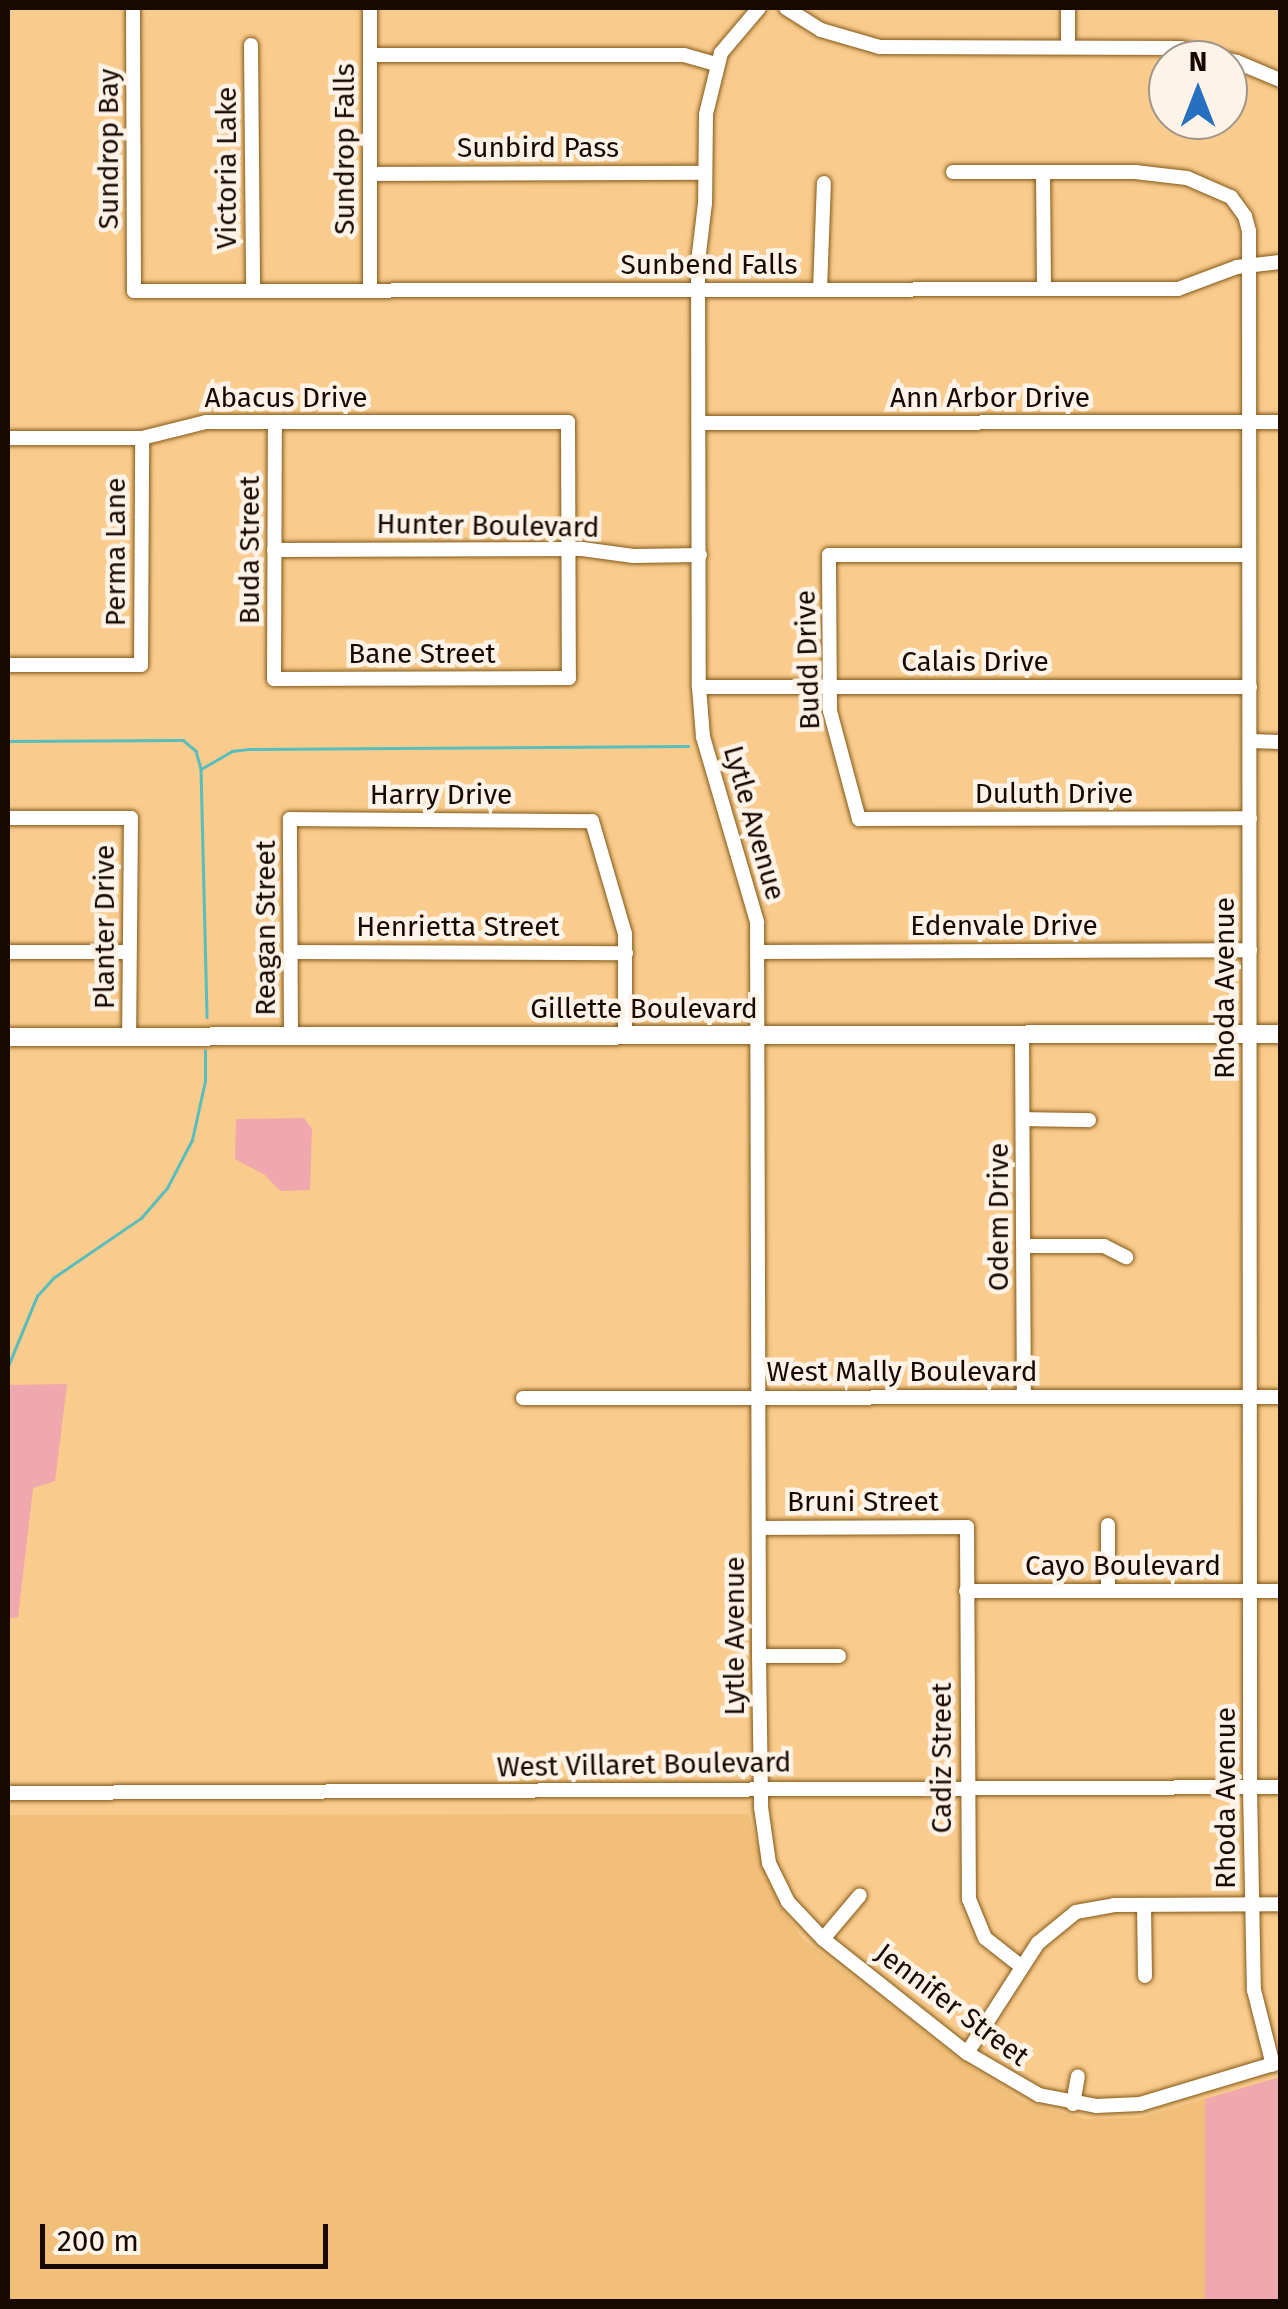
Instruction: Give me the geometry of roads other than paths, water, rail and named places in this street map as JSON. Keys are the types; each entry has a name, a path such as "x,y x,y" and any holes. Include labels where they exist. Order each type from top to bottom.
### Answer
{"main road":[{"name":"Gillette Boulevard","path":"8,1037 1280,1034"}],"street":[{"name":"Sundrop Bay","path":"133,8 134,291"},
{"name":"Sundrop Falls","path":"370,8 370,290"},
{"name":"Lytle Avenue","path":"759,8 716,64 706,114 698,290 703,737 755,910 758,952 762,1788"},
{"path":"786,8 821,30 880,46 1180,48 1237,62 1280,80"},
{"path":"1068,8 1068,47"},
{"name":"Victoria Lake","path":"251,45 253,291"},
{"path":"370,55 684,55 716,64"},
{"name":"Rhoda Avenue","path":"953,172 1154,173 1216,188 1238,203 1245,216 1250,264 1250,1788 1254,1990 1276,2063"},
{"path":"1044,172 1044,289"},
{"name":"Sunbird Pass","path":"370,174 705,173"},
{"path":"820,290 824,183"},
{"name":"Sunbend Falls","path":"134,291 1178,289 1250,264 1280,262"},
{"name":"Abacus Drive","path":"8,438 142,438 206,422 568,422 568,549"},
{"name":"Buda Street","path":"274,679 276,422"},
{"name":"Ann Arbor Drive","path":"700,423 1280,422"},
{"name":"Perma Lane","path":"8,665 141,666 142,438"},
{"name":"Hunter Boulevard","path":"274,550 568,549 700,556"},
{"name":"Bane Street","path":"274,679 568,678 568,549"},
{"name":"Budd Drive","path":"859,819 833,730 829,555 1249,554"},
{"name":"Calais Drive","path":"700,687 1250,687"},
{"path":"1250,741 1280,742"},
{"name":"Planter Drive","path":"8,818 131,818 129,1037"},
{"name":"Duluth Drive","path":"859,819 1250,818"},
{"name":"Harry Drive","path":"290,819 592,821 622,919 626,953"},
{"name":"Reagan Street","path":"290,819 292,1037"},
{"name":"Edenvale Drive","path":"758,952 1250,950"},
{"path":"8,952 129,952"},
{"name":"Henrietta Street","path":"291,952 626,953"},
{"path":"625,1037 626,953"},
{"name":"Odem Drive","path":"1022,1037 1024,1397"},
{"path":"1024,1119 1089,1120"},
{"path":"1024,1246 1104,1246 1126,1258"},
{"name":"West Mally Boulevard","path":"523,1398 1280,1397"},
{"path":"1108,1525 1108,1592"},
{"name":"Bruni Street","path":"760,1528 967,1527"},
{"name":"Cadiz Street","path":"967,1527 967,1881 974,1920 991,1944 1022,1967"},
{"name":"Cayo Boulevard","path":"966,1591 1280,1591"},
{"path":"759,1656 839,1656"},
{"name":"Jennifer Street","path":"762,1788 771,1868 788,1902 823,1939 967,2053 1019,2087 1073,2104 1140,2104 1276,2063"},
{"name":"West Villaret Boulevard","path":"8,1792 1280,1788"},
{"path":"823,1939 860,1896"},
{"path":"1144,1904 1146,1976"},
{"path":"967,2053 1044,1935 1067,1917 1095,1906 1280,1904"},
{"path":"1073,2104 1078,2076"}],"waterway":[{"path":"8,741 183,740 196,751 201,769 207,1017"},
{"path":"201,769 232,751 249,749 688,746"},
{"path":"8,1366 37,1296 53,1278 141,1218 167,1188 192,1140 205,1081 205,1051"}]}
